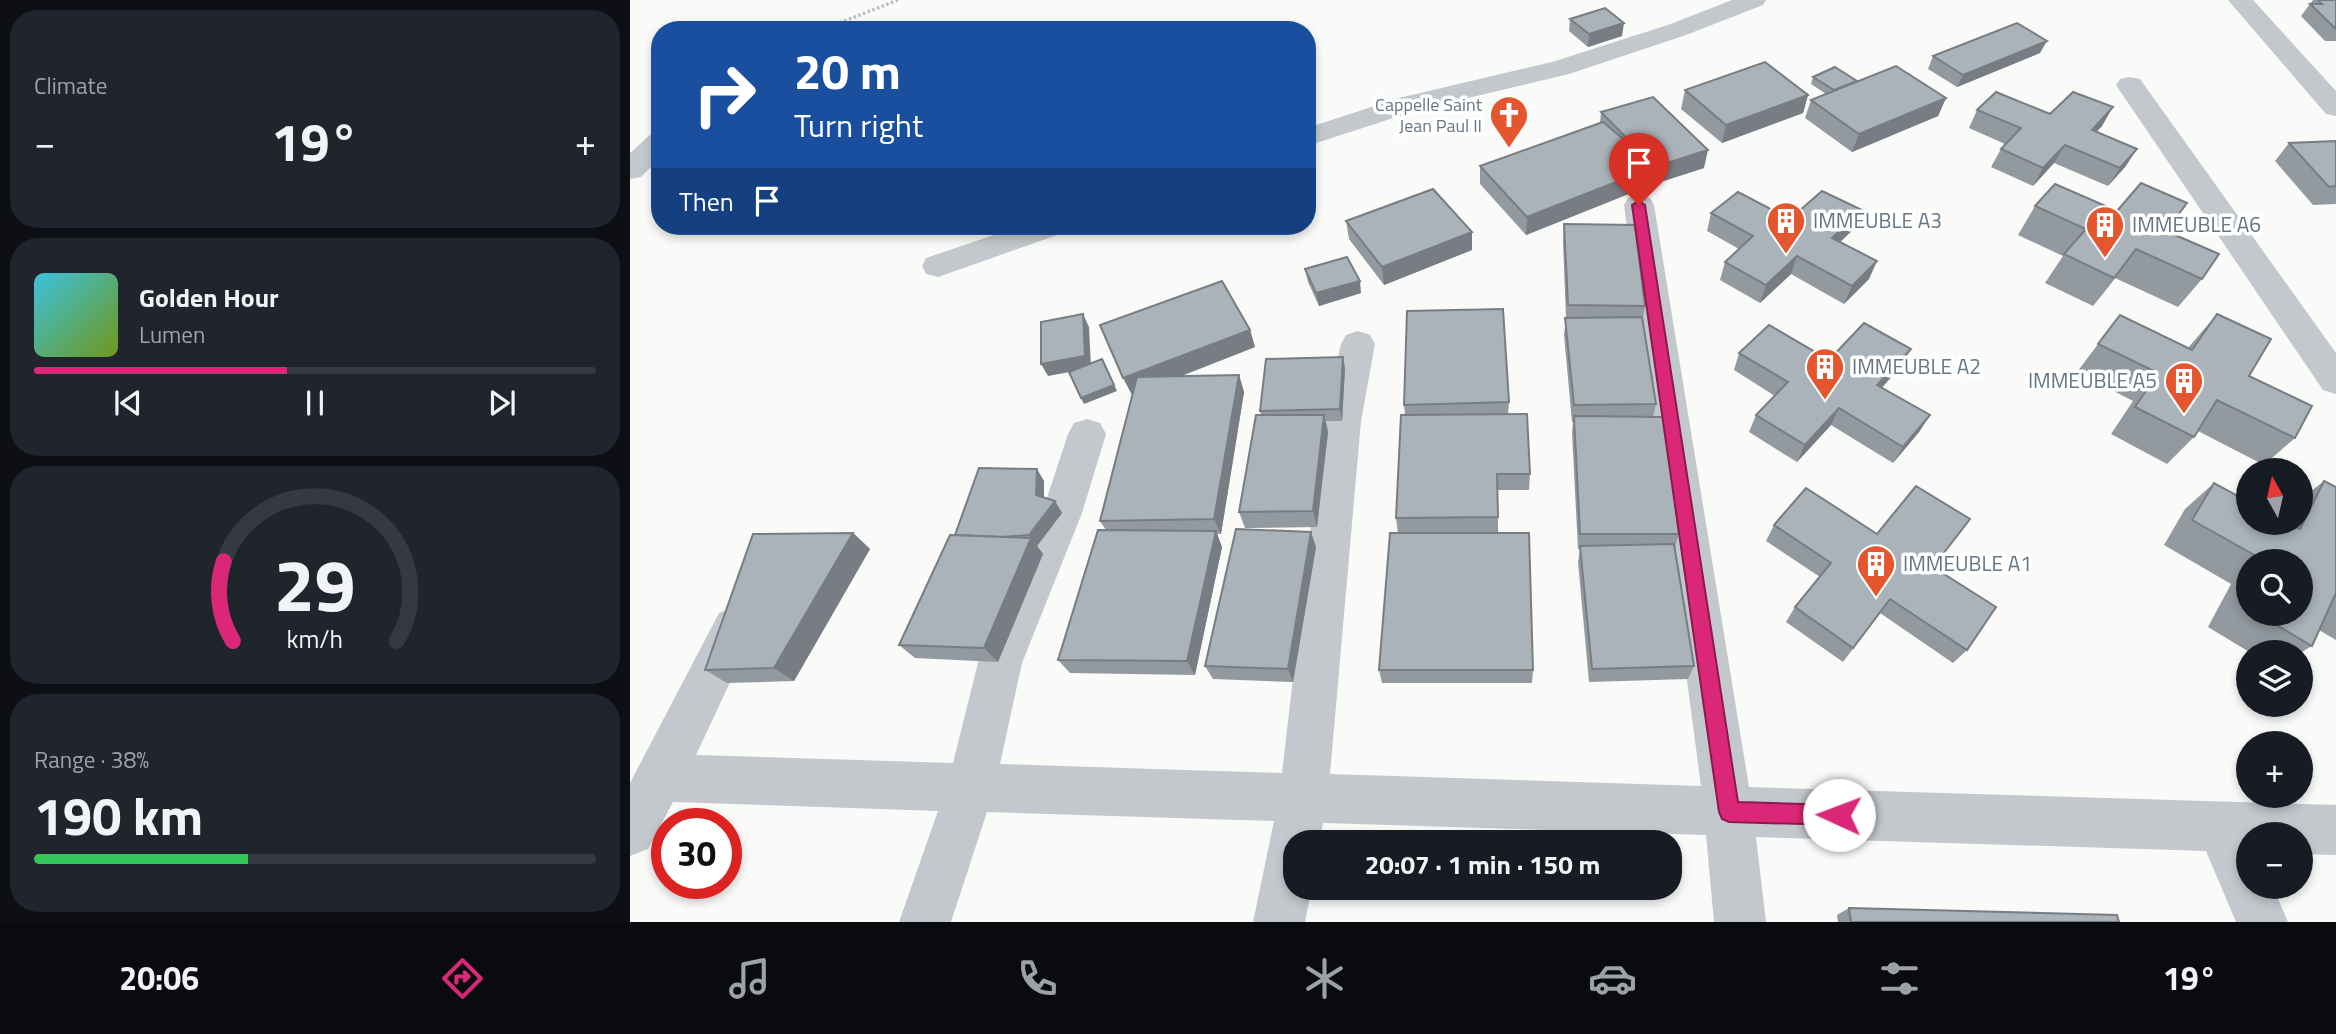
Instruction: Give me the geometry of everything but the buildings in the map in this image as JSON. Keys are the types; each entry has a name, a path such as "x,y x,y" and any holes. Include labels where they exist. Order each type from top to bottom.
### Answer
{"street":[{"path":"1316,134 1409,104 1560,68 1677,30 1754,0"},
{"path":"2240,0 2332,100"},
{"path":"2130,85 2336,380"},
{"path":"630,170 651,150"},
{"path":"1639,205 1729,812 1740,922"},
{"path":"938,266 1026,235"},
{"path":"1279,922 1298,827 1342,421 1358,344"},
{"path":"925,922 971,786 1000,663 1062,513 1087,434"},
{"path":"630,831 660,778 754,585"},
{"path":"660,778 971,786 1298,827 1729,812 2336,830"},
{"path":"2221,828 2262,922"}],"path":[{"path":"844,21 898,0"}],"place":[{"name":"Cappelle Saint Jean Paul II","path":"1509,149"},
{"name":"IMMEUBLE A3","path":"1786,255"},
{"name":"IMMEUBLE A6","path":"2105,259"},
{"name":"IMMEUBLE A2","path":"1825,401"},
{"name":"IMMEUBLE A5","path":"2184,415"},
{"name":"IMMEUBLE A1","path":"1876,598"}],"route":[{"path":"1639,205 1729,812 1839,815"}]}
